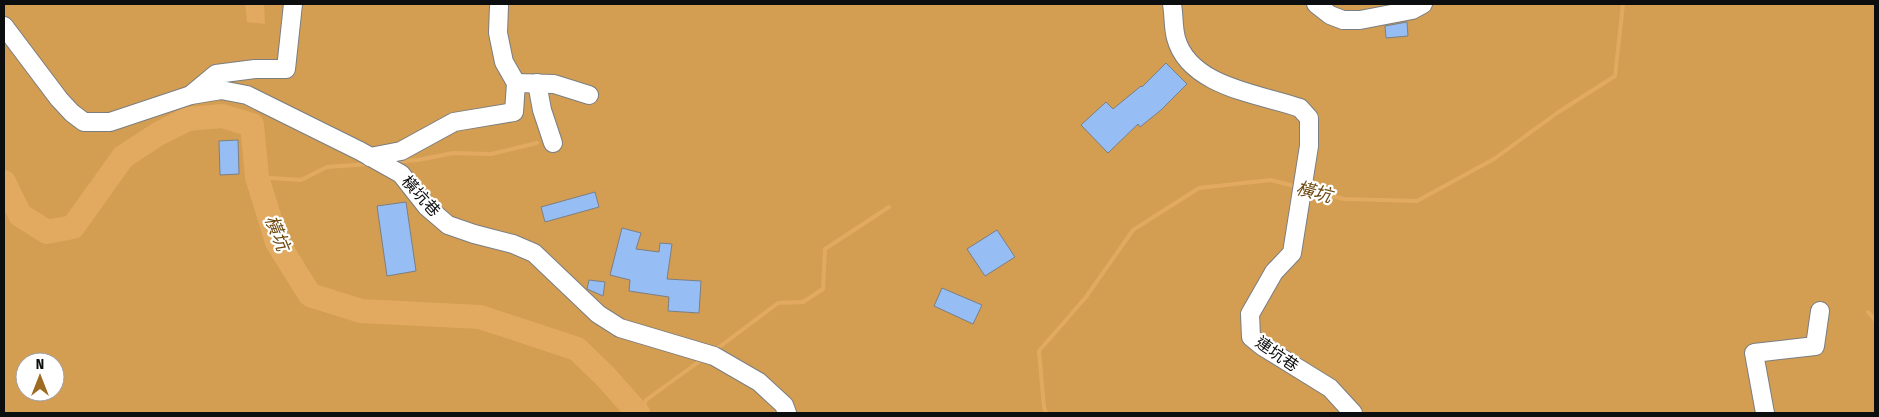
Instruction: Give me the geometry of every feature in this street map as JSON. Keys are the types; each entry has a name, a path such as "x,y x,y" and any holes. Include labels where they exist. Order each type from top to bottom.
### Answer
{"street":[{"path":"191,95 216,74 255,69 286,69 293,4"},
{"name":"連坑巷","path":"1172,4 1176,38 1185,57 1206,76 1223,85 1300,108 1309,118 1309,146 1292,253 1274,272 1250,314 1251,337 1262,346 1330,388 1353,413"},
{"path":"1316,4 1330,15 1343,20 1360,20 1412,10 1423,4"},
{"path":"370,157 401,151 454,122 514,112 516,83 504,62 498,33 499,6"},
{"name":"橫坑巷","path":"4,26 58,99 84,122 110,122 191,95 221,90 247,95 401,174 427,207 448,225 512,244 534,253 598,314 620,328 714,356 759,382 784,405 787,413"},
{"path":"516,83 554,84 589,95"},
{"path":"538,84 542,110 553,143"},
{"path":"1765,413 1754,353 1815,346 1820,312"}],"shaded area":[{"path":"4,4 1875,4 1875,413 4,413"},
{"path":"245,4 264,4 265,24 247,22"}],"building":[{"path":"1407,22 1408,36 1386,38 1385,26"},
{"path":"1166,63 1187,84 1161,110 1140,127 1138,124 1108,153 1081,125 1106,102 1113,109 1142,87"},
{"path":"238,140 239,174 220,175 219,141"},
{"path":"595,192 599,207 545,222 541,207"},
{"path":"406,202 416,271 387,276 377,206"},
{"path":"622,228 641,233 636,249 659,252 660,243 672,244 667,279 701,281 699,313 668,311 669,297 629,291 630,280 610,275"},
{"path":"997,230 1015,257 985,276 967,249"},
{"path":"589,280 605,282 603,296 587,289"},
{"path":"942,288 982,305 973,324 934,306"}],"waterway":[{"name":"橫坑","path":"1307,190 1344,199 1417,201 1494,159 1557,113 1615,76 1623,4"},
{"name":"橫坑","path":"4,182 20,215 47,232 73,227 123,157 158,134 188,119 222,116 252,125 257,177 277,242 310,295 361,311 480,317 577,349 605,376 638,413"},
{"path":"391,162 418,160 453,153 491,154 537,143"},
{"path":"257,177 301,180 327,167 369,164"},
{"name":"橫坑","path":"1046,413 1039,351 1086,297 1133,230 1199,188 1271,180 1298,187"},
{"path":"714,351 778,303 803,302 823,289 825,249 889,207"},
{"path":"1868,312 1875,320"},
{"path":"642,413 646,400 704,358"}]}
